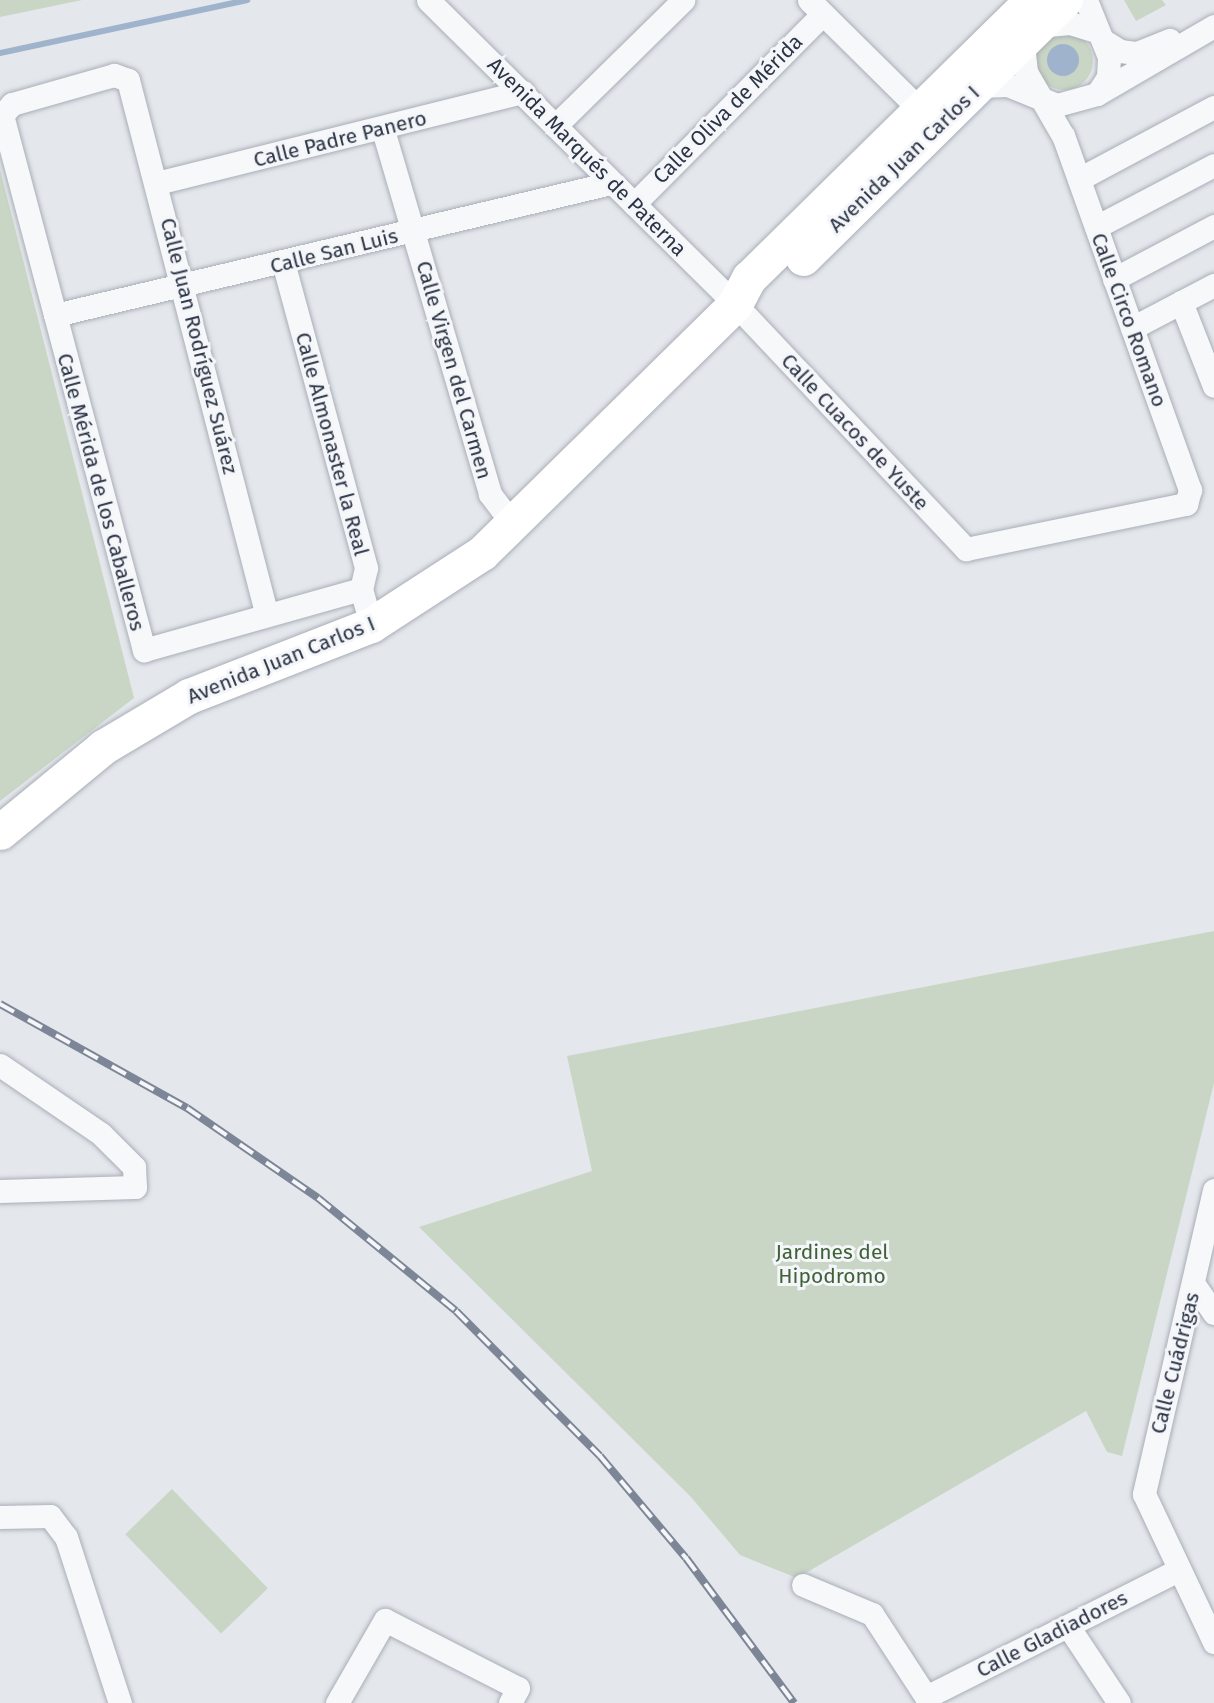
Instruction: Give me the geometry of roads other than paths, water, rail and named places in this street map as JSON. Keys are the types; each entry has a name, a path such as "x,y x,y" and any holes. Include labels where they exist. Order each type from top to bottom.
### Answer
{"main road":[{"name":"Avenida Juan Carlos I","path":"740,309 749,278 987,43 1065,0"},
{"name":"Avenida Juan Carlos I","path":"0,832 103,747 189,696 371,625 452,576 740,309 765,294 979,86 1028,21"}],"street":[{"path":"555,126 683,0"},
{"path":"1063,136 1087,99 1108,77 1100,36 1086,0"},
{"name":"Avenida Marqués de Paterna","path":"429,1 740,309"},
{"path":"816,7 919,109"},
{"name":"Calle Oliva de Mérida","path":"634,204 816,7"},
{"path":"1037,97 1026,72 1028,21 1070,23 1100,36 1120,51 1137,53 1214,20"},
{"path":"979,86 1008,85 1057,105 1087,99 1214,26"},
{"name":"Calle Mérida de los Caballeros","path":"128,80 114,75 12,104 2,115 144,650 266,612 361,589"},
{"name":"Calle Juan Rodríguez Suárez","path":"128,80 185,286 266,612"},
{"name":"Calle Padre Panero","path":"157,183 383,130 523,92"},
{"name":"Calle Circo Romano","path":"1037,97 1063,136 1079,178 1190,490 1186,504"},
{"path":"1079,178 1214,107"},
{"name":"Calle Virgen del Carmen","path":"383,130 490,494 512,523"},
{"path":"1096,227 1214,165"},
{"name":"Calle San Luis","path":"55,314 185,286 611,183"},
{"path":"1114,279 1214,226"},
{"name":"Calle Almonaster la Real","path":"283,262 366,568 361,589 371,625"},
{"path":"1132,328 1214,285"},
{"path":"1181,302 1214,386"},
{"name":"Calle Cuacos de Yuste","path":"740,309 966,549 1186,504"},
{"path":"0,1065 101,1134 134,1167 135,1187 0,1191"},
{"name":"Calle Cuádrigas","path":"1179,1570 1144,1494 1195,1286 1214,1190"},
{"path":"1195,1286 1214,1313"},
{"path":"0,1517 50,1516 66,1537 120,1703"},
{"path":"1179,1570 1214,1642"},
{"name":"Calle Gladiadores","path":"928,1700 1179,1570"},
{"path":"803,1585 872,1614 928,1700"},
{"path":"337,1703 385,1620 514,1695"},
{"path":"1068,1626 1119,1703"}],"water":[{"path":"1063,44 1074,49 1079,60 1074,71 1063,76 1052,71 1047,60 1052,49"}],"waterway":[{"path":"0,53 247,0"}],"railway":[{"path":"0,1004 187,1108 318,1198 456,1311 600,1456 686,1558 794,1703"}],"park label":[{"name":"Jardines del Hipodromo","path":"832,1264"}]}
